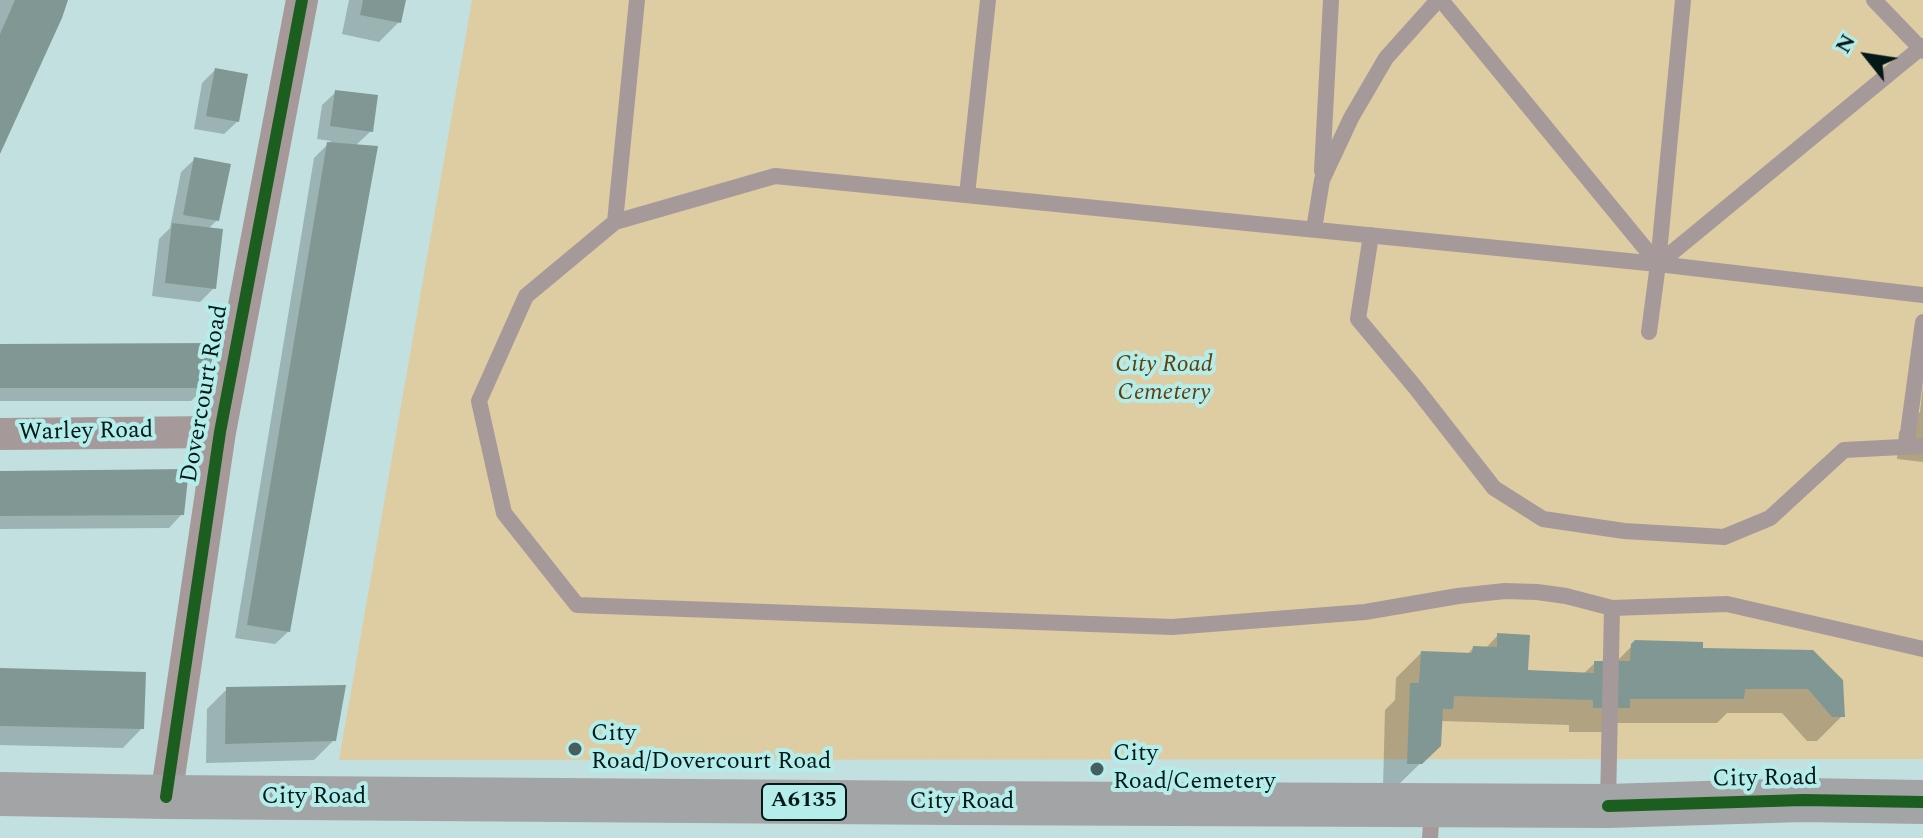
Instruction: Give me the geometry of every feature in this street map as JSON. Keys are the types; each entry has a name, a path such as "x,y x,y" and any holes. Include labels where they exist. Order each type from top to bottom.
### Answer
{"main road":[{"name":"City Road","path":"0,794 1431,822 1608,806 1803,800 1923,802"}],"street":[{"name":"Dovercourt Road","path":"166,797 220,432 302,0"},
{"name":"Warley Road","path":"0,434 220,432"}],"lane":[{"path":"615,222 637,0"},
{"path":"967,195 988,0"},
{"path":"1314,229 1322,180 1331,0"},
{"path":"1322,180 1351,118 1386,58 1439,0 1658,264"},
{"path":"1649,332 1683,0"},
{"path":"1658,264 1922,48 1874,0"},
{"path":"1923,295 1658,264 775,176 615,222 526,296 479,401 504,513 577,605 1172,627 1365,612 1505,591 1537,592 1612,608 1727,604 1923,649"},
{"path":"1371,235 1358,319 1494,488 1543,519 1624,531 1724,537 1770,518 1844,450 1915,447 1923,322"},
{"path":"1608,806 1612,608"}],"green space":[{"name":"City Road Cemetery","path":"472,0 1923,0 1923,759 339,760"}],"building":[{"path":"15,0 68,0 0,154 0,34"},
{"path":"363,0 406,0 401,23 360,15"},
{"path":"215,68 248,74 239,122 206,116"},
{"path":"335,90 378,95 373,132 330,126"},
{"path":"327,142 378,146 290,632 247,625"},
{"path":"194,157 231,164 219,221 183,215"},
{"path":"172,223 223,229 216,289 165,283"},
{"path":"215,343 207,388 0,388 0,344"},
{"path":"189,469 184,515 0,516 0,471"},
{"path":"1497,633 1530,635 1528,670 1594,673 1594,661 1630,661 1631,644 1635,640 1703,642 1703,648 1813,650 1843,680 1845,717 1832,717 1808,689 1745,689 1744,699 1630,699 1630,708 1593,708 1593,700 1454,696 1453,709 1443,709 1441,746 1422,764 1407,764 1410,683 1419,683 1421,651 1472,653 1473,646 1497,647"},
{"path":"0,668 146,672 144,729 0,726"},
{"path":"346,685 336,741 225,744 226,687"}],"cycle path":[{"path":"166,797 220,432 302,0"},
{"path":"1608,806 1803,800 1923,802"}],"place":[{"name":"City Road/Dovercourt Road","path":"575,749"},
{"name":"City Road/Cemetery","path":"1097,769"}]}
